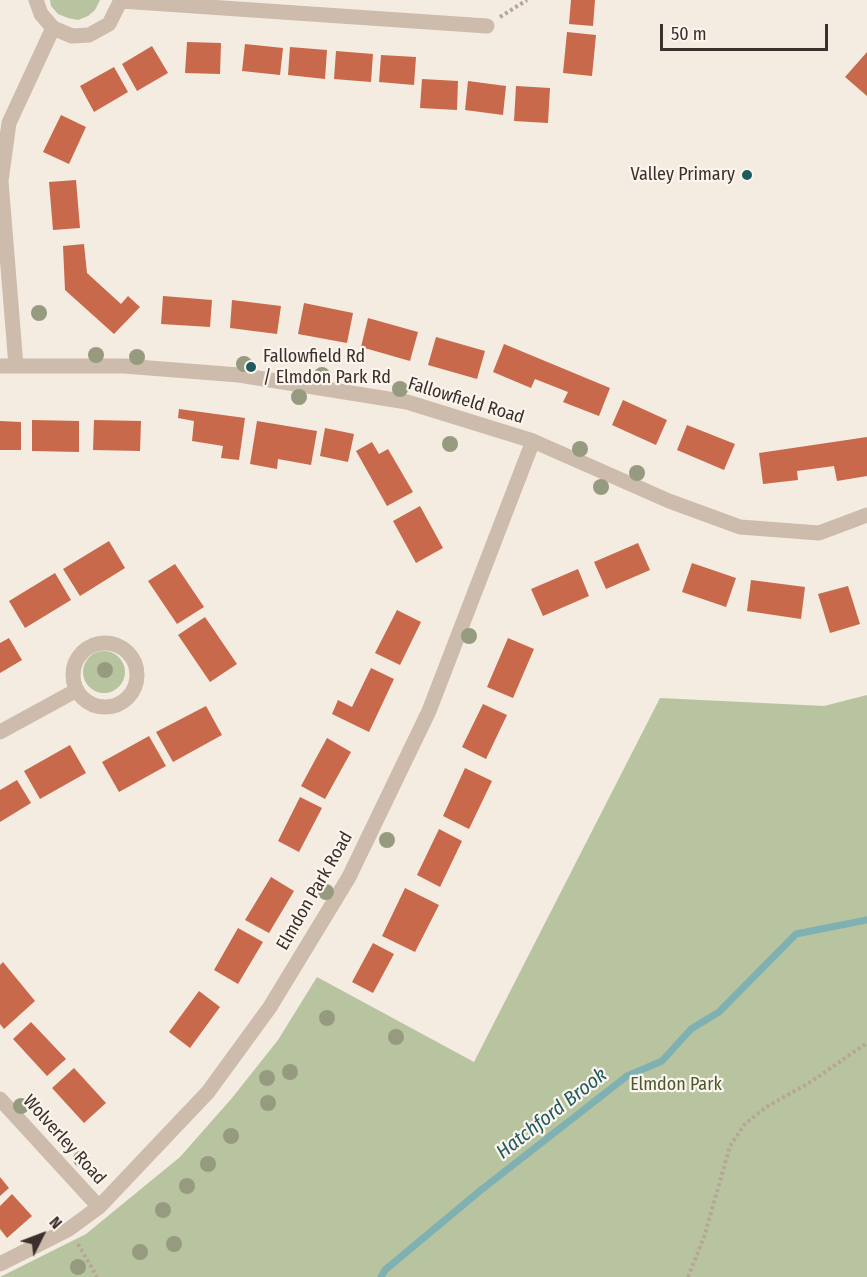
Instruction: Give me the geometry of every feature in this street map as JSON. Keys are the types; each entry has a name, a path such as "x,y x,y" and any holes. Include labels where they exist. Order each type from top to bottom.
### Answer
{"street":[{"path":"36,0 41,14 53,28 72,36 89,35 109,24 121,1 487,26"},
{"path":"16,366 1,181 9,123 53,28"},
{"name":"Fallowfield Road","path":"0,366 124,366 239,375 407,402 533,441 669,501 740,527 819,533 867,515"},
{"name":"Elmdon Park Road","path":"0,1264 69,1229 99,1207 208,1092 270,1007 349,877 429,711 533,441"},
{"path":"102,643 115,644 126,650 134,660 137,672 136,684 130,695 120,703 108,707 96,706 77,690 73,678 74,665 80,654 90,646 102,643"},
{"path":"0,732 77,690"},
{"name":"Wolverley Road","path":"0,1099 99,1207"}],"path":[{"path":"487,26 527,0"},
{"path":"688,1277 704,1237 730,1146 744,1125 766,1107 809,1083 867,1043"},
{"path":"69,1229 97,1277"}],"green space":[{"path":"50,0 100,0 95,10 78,20 58,14 51,6"},
{"path":"104,651 119,657 125,672 119,687 104,693 89,687 83,672 89,657"},
{"name":"Elmdon Park","path":"867,695 867,1277 0,1277 86,1234 180,1157 232,1098 278,1040 317,977 474,1062 660,698 824,706"}],"building":[{"path":"571,0 595,0 593,26 569,24"},
{"path":"567,32 596,35 592,76 563,73"},
{"path":"187,42 221,43 220,74 185,73"},
{"path":"245,44 283,48 280,75 242,71"},
{"path":"152,46 168,73 137,91 122,64"},
{"path":"290,47 327,50 325,79 288,75"},
{"path":"336,51 373,54 371,82 334,79"},
{"path":"867,52 867,96 845,77"},
{"path":"381,55 416,57 414,85 379,82"},
{"path":"114,67 128,92 94,112 80,86"},
{"path":"422,79 458,81 457,110 420,108"},
{"path":"468,81 506,86 503,115 465,110"},
{"path":"516,86 550,88 548,123 514,121"},
{"path":"61,115 86,127 69,164 43,152"},
{"path":"76,180 80,228 53,230 49,182"},
{"path":"84,244 87,273 121,304 128,296 140,307 114,334 65,290 63,246"},
{"path":"163,296 212,300 210,327 161,324"},
{"path":"232,300 281,306 277,334 230,328"},
{"path":"304,303 353,313 347,343 298,334"},
{"path":"368,318 418,332 410,361 361,347"},
{"path":"436,337 485,351 477,379 428,365"},
{"path":"504,344 610,388 599,416 563,402 568,392 535,379 531,388 493,372"},
{"path":"623,400 667,420 656,445 612,425"},
{"path":"179,409 245,418 239,460 221,458 223,446 192,441 194,421 178,418"},
{"path":"32,420 79,421 79,452 32,451"},
{"path":"94,420 141,421 140,451 93,450"},
{"path":"0,421 21,422 21,450 0,450"},
{"path":"257,421 317,431 311,465 278,459 277,469 250,464"},
{"path":"687,425 735,444 724,470 677,450"},
{"path":"325,428 354,434 348,462 320,456"},
{"path":"867,437 867,476 837,481 834,466 797,471 798,480 763,484 759,453"},
{"path":"372,442 379,454 388,449 413,492 387,506 356,451"},
{"path":"420,506 443,548 416,563 393,521"},
{"path":"109,541 125,568 80,596 63,569"},
{"path":"638,543 650,570 606,589 594,562"},
{"path":"692,563 736,578 726,607 682,592"},
{"path":"175,564 204,607 177,624 148,581"},
{"path":"578,569 589,596 543,616 531,589"},
{"path":"55,573 71,600 25,628 9,601"},
{"path":"751,580 805,587 801,619 747,611"},
{"path":"848,586 860,624 830,633 818,594"},
{"path":"397,610 421,622 400,665 375,653"},
{"path":"205,617 237,664 210,682 178,635"},
{"path":"9,638 22,660 0,673 0,643"},
{"path":"508,638 534,649 513,698 487,687"},
{"path":"371,668 394,679 369,732 332,714 338,700 352,707"},
{"path":"483,704 507,715 486,759 462,747"},
{"path":"206,706 222,735 173,762 156,732"},
{"path":"149,736 166,766 119,792 102,762"},
{"path":"327,738 351,752 325,799 301,786"},
{"path":"70,745 86,773 40,799 24,771"},
{"path":"465,768 492,781 469,829 443,816"},
{"path":"17,780 31,803 0,822 0,790"},
{"path":"300,797 322,808 299,852 278,841"},
{"path":"439,829 462,841 440,887 417,875"},
{"path":"271,877 294,891 269,933 245,920"},
{"path":"405,888 439,905 415,952 382,936"},
{"path":"238,928 263,942 238,984 214,970"},
{"path":"373,943 394,954 373,993 352,982"},
{"path":"3,962 35,1001 4,1029 0,1024 0,965"},
{"path":"199,991 220,1007 190,1048 169,1032"},
{"path":"31,1022 66,1059 47,1076 13,1039"},
{"path":"74,1068 106,1103 84,1123 52,1088"},
{"path":"0,1177 9,1188 0,1196"},
{"path":"12,1194 32,1216 7,1238 0,1229 0,1206"}],"waterway":[{"name":"Hatchford Brook","path":"381,1277 385,1270 481,1190 627,1076 662,1061 691,1029 719,1012 796,934 867,920"}],"place":[{"name":"Valley Primary","path":"747,175"},
{"name":"Fallowfield Rd / Elmdon Park Rd","path":"251,367"}]}
